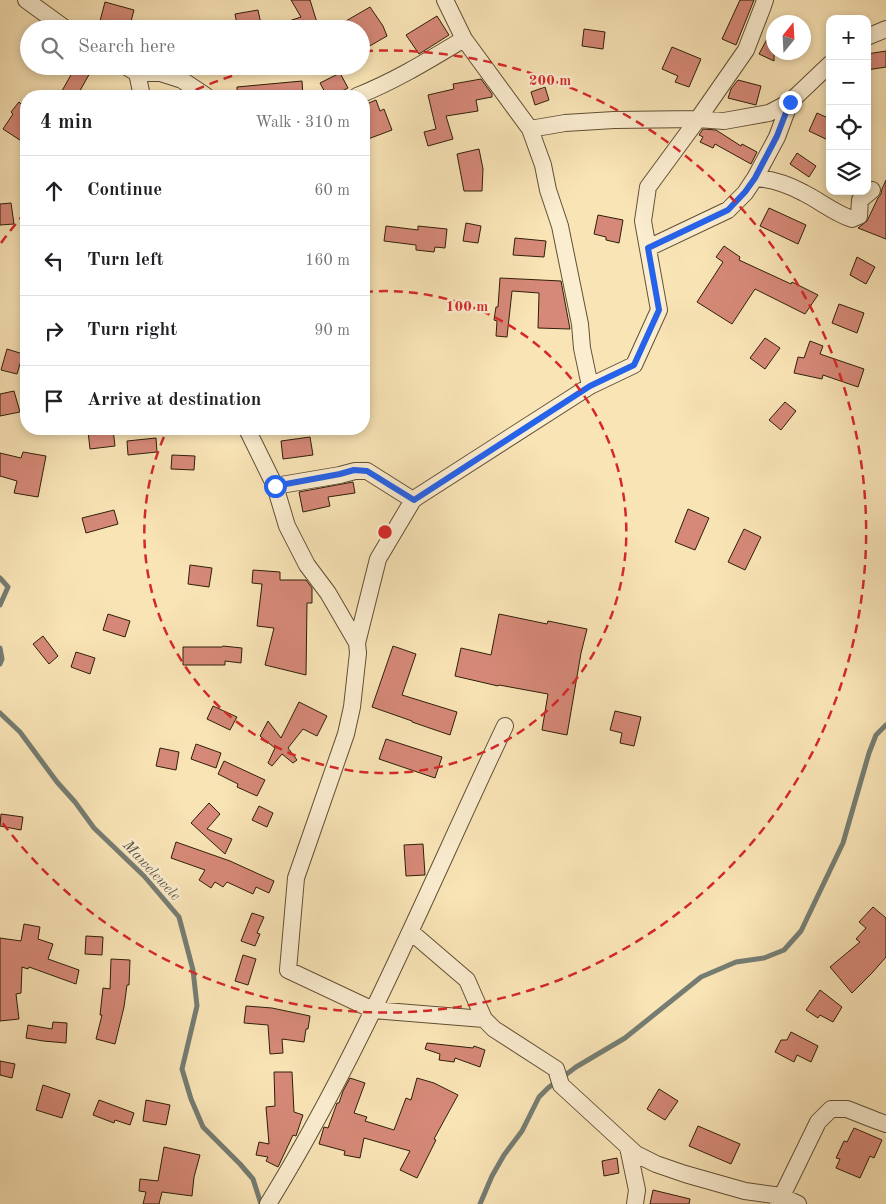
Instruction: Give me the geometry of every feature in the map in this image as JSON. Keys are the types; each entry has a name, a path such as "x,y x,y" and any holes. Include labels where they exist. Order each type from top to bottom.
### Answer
{"street":[{"path":"26,0 54,20"},
{"path":"446,0 464,39 530,130 543,165 548,190 560,226 580,324 582,348 590,386"},
{"path":"484,1019 373,1010 288,970 296,878 346,734 352,707 357,643 378,559 414,500 590,386 634,365 659,310 644,221 648,187 746,50 764,0"},
{"path":"871,35 886,28"},
{"path":"370,91 418,67 464,39"},
{"path":"530,130 565,123 614,120 698,119 724,121 769,113 790,102 826,68"},
{"path":"133,75 139,90"},
{"path":"166,75 182,80 197,90"},
{"path":"648,248 728,210 755,178 777,136 790,102"},
{"path":"755,178 780,183 804,192 837,213 852,218 859,216 860,200 872,190"},
{"path":"250,435 275,486 287,526 307,565 328,593 357,643"},
{"path":"275,486 332,476 354,470 367,471 414,500"},
{"path":"268,1204 296,1160 333,1091 411,932 505,726"},
{"path":"411,932 467,980 484,1019 494,1029 556,1068 561,1085 636,1154 656,1164 684,1174 798,1204"},
{"path":"779,1200 818,1122 831,1109 847,1109 886,1124"},
{"path":"628,1147 637,1190 635,1204"}],"building":[{"path":"291,0 310,0 316,20 292,20 301,17"},
{"path":"740,0 754,0 736,45 722,39"},
{"path":"105,2 134,10 131,20 100,20"},
{"path":"370,7 383,26 387,36 370,46 370,20 348,20"},
{"path":"258,10 260,20 236,20 235,14"},
{"path":"437,16 449,35 419,54 406,35"},
{"path":"584,29 605,32 603,49 582,46"},
{"path":"766,41 766,57 759,54"},
{"path":"672,47 701,59 689,87 675,82 678,76 662,69"},
{"path":"886,51 886,67 871,69 871,53"},
{"path":"71,75 89,75 80,90 62,90"},
{"path":"336,75 341,75 348,88 344,90 324,90 320,83"},
{"path":"481,79 492,94 492,97 476,100 478,111 446,116 453,139 428,146 424,132 436,129 428,95 454,89 453,84"},
{"path":"738,80 761,86 756,105 728,98 731,89"},
{"path":"302,81 303,90 237,90 237,87"},
{"path":"545,87 549,100 535,105 531,92"},
{"path":"376,100 380,111 384,109 392,130 370,138 370,102"},
{"path":"19,102 20,140 3,129 13,114 11,112"},
{"path":"817,113 826,117 826,139 809,131"},
{"path":"703,129 716,130 741,146 742,144 757,152 751,164 715,144 713,148 700,142 703,137 699,135"},
{"path":"479,149 483,169 482,191 464,191 457,154"},
{"path":"797,153 816,166 809,177 790,164"},
{"path":"886,180 886,239 858,228 867,221"},
{"path":"11,203 14,224 0,225 0,204"},
{"path":"769,208 806,225 798,244 760,226"},
{"path":"598,215 623,220 619,243 606,240 606,237 594,234"},
{"path":"466,223 481,226 478,243 463,241"},
{"path":"386,226 418,230 418,226 447,229 445,248 435,247 434,252 416,250 416,245 384,241"},
{"path":"515,238 546,241 544,257 513,255"},
{"path":"724,246 740,257 739,260 818,295 805,314 755,289 732,324 697,302 723,262 716,257"},
{"path":"857,257 875,267 866,284 850,275"},
{"path":"500,278 561,281 570,329 538,328 539,293 512,291 507,337 496,336 497,321 494,320 496,307 498,307"},
{"path":"839,304 864,313 857,333 832,323"},
{"path":"765,338 780,348 765,369 750,358"},
{"path":"810,341 823,346 820,354 864,369 858,387 823,375 822,379 794,373 798,357 804,358"},
{"path":"7,349 20,353 20,364 17,374 1,370"},
{"path":"14,391 20,412 0,416 0,394"},
{"path":"785,402 796,411 781,430 769,420"},
{"path":"88,435 114,435 115,446 90,449"},
{"path":"310,437 313,455 283,459 281,441"},
{"path":"156,438 157,452 128,455 127,441"},
{"path":"23,452 46,456 38,497 14,493 17,481 0,476 0,453 21,458"},
{"path":"172,455 195,456 194,470 171,469"},
{"path":"353,482 355,493 328,497 330,506 303,512 299,492"},
{"path":"688,509 709,518 695,550 675,542"},
{"path":"114,510 118,524 86,533 82,518"},
{"path":"744,529 761,537 745,570 728,562"},
{"path":"190,565 212,568 209,587 188,584"},
{"path":"253,570 280,572 280,580 306,580 312,588 312,603 307,603 306,675 265,665 274,628 257,626 262,584 252,583"},
{"path":"108,614 130,621 125,637 103,630"},
{"path":"499,614 547,624 548,621 587,629 567,735 542,730 548,694 498,686 455,676 461,648 491,655"},
{"path":"43,636 58,656 49,664 33,644"},
{"path":"223,646 242,648 241,663 225,661 225,665 183,665 183,647"},
{"path":"393,646 416,654 402,695 457,712 450,735 372,707"},
{"path":"76,652 95,658 90,674 71,667"},
{"path":"299,702 327,716 317,736 303,729 288,748 297,760 293,763 282,754 272,766 268,763 275,748 260,736 268,721 281,738"},
{"path":"213,706 237,717 230,730 207,719"},
{"path":"615,711 641,717 634,746 620,743 622,733 610,730"},
{"path":"386,739 442,757 435,778 379,759"},
{"path":"196,744 221,753 216,768 191,759"},
{"path":"160,748 179,752 176,770 156,766"},
{"path":"224,761 265,780 257,796 237,787 238,784 218,774"},
{"path":"209,803 220,814 207,829 232,839 225,854 191,823"},
{"path":"259,806 273,813 267,827 252,820"},
{"path":"1,814 23,817 21,830 0,826"},
{"path":"176,842 230,861 274,881 269,893 256,887 253,894 227,882 223,887 215,882 211,888 199,880 205,870 171,858"},
{"path":"423,844 425,875 406,876 404,845"},
{"path":"873,907 886,918 886,957 852,993 830,967 860,942 856,939 866,928 859,922"},
{"path":"252,913 264,917 257,933 260,934 255,946 241,941"},
{"path":"24,924 40,927 38,939 53,944 48,959 79,970 76,984 29,967 28,969 22,967 21,993 16,994 19,1019 0,1021 0,938 21,941"},
{"path":"86,936 103,937 102,955 85,954"},
{"path":"243,955 256,959 248,985 235,981"},
{"path":"111,959 130,960 129,985 127,985 115,1044 96,1039 102,1015 100,1015 103,988 110,989"},
{"path":"820,990 842,1007 833,1022 820,1015 818,1018 806,1010"},
{"path":"246,1006 272,1008 310,1016 304,1042 282,1039 283,1053 270,1054 268,1025 244,1023"},
{"path":"53,1022 67,1023 66,1043 26,1038 28,1025 52,1029"},
{"path":"791,1032 818,1046 811,1062 797,1055 794,1062 775,1052 781,1040 787,1040"},
{"path":"427,1043 473,1048 474,1046 485,1050 480,1067 455,1058 454,1062 439,1060 440,1054 425,1049"},
{"path":"0,1061 15,1064 12,1078 0,1075"},
{"path":"274,1072 292,1072 294,1112 303,1115 296,1136 293,1135 278,1167 266,1161 268,1157 256,1155 259,1142 269,1144 266,1107 275,1106"},
{"path":"350,1078 365,1083 354,1113 367,1117 365,1121 394,1130 406,1098 411,1100 417,1078 434,1083 458,1095 434,1139 436,1140 417,1178 400,1170 410,1151 364,1138 360,1158 344,1155 345,1151 319,1144 324,1127 328,1128 337,1103 339,1103"},
{"path":"43,1085 70,1094 62,1118 36,1110"},
{"path":"659,1089 678,1101 665,1120 647,1109"},
{"path":"99,1100 134,1113 130,1125 115,1120 114,1123 93,1115"},
{"path":"146,1100 170,1105 166,1125 143,1121"},
{"path":"698,1126 740,1144 731,1164 689,1146"},
{"path":"854,1128 882,1140 874,1158 870,1156 860,1178 836,1168 840,1159 836,1158 844,1141 847,1142"},
{"path":"164,1147 200,1155 194,1177 192,1196 162,1192 159,1204 143,1204 146,1192 139,1191 140,1179 158,1181"},
{"path":"617,1158 619,1173 604,1176 602,1161"},
{"path":"653,1190 690,1199 689,1204 650,1204"}],"waterway":[{"name":"Mawelewele","path":"0,578 8,587 0,605"},
{"name":"Mawelewele","path":"0,648 2,659 0,664"},
{"name":"Mawelewele","path":"0,713 20,732 94,828 144,876 179,917 193,970 197,1006 182,1069 191,1099 203,1127 253,1179 261,1204"},
{"path":"480,1204 492,1176 504,1155 522,1131 539,1097 548,1088 576,1067 625,1038 701,977 736,962 764,958 784,950 801,931 843,843 876,735 886,725"}],"route":[{"path":"275,486 354,470 367,471 414,500 590,386 634,365 659,310 648,248 728,210 755,178 777,136 790,102"}]}
